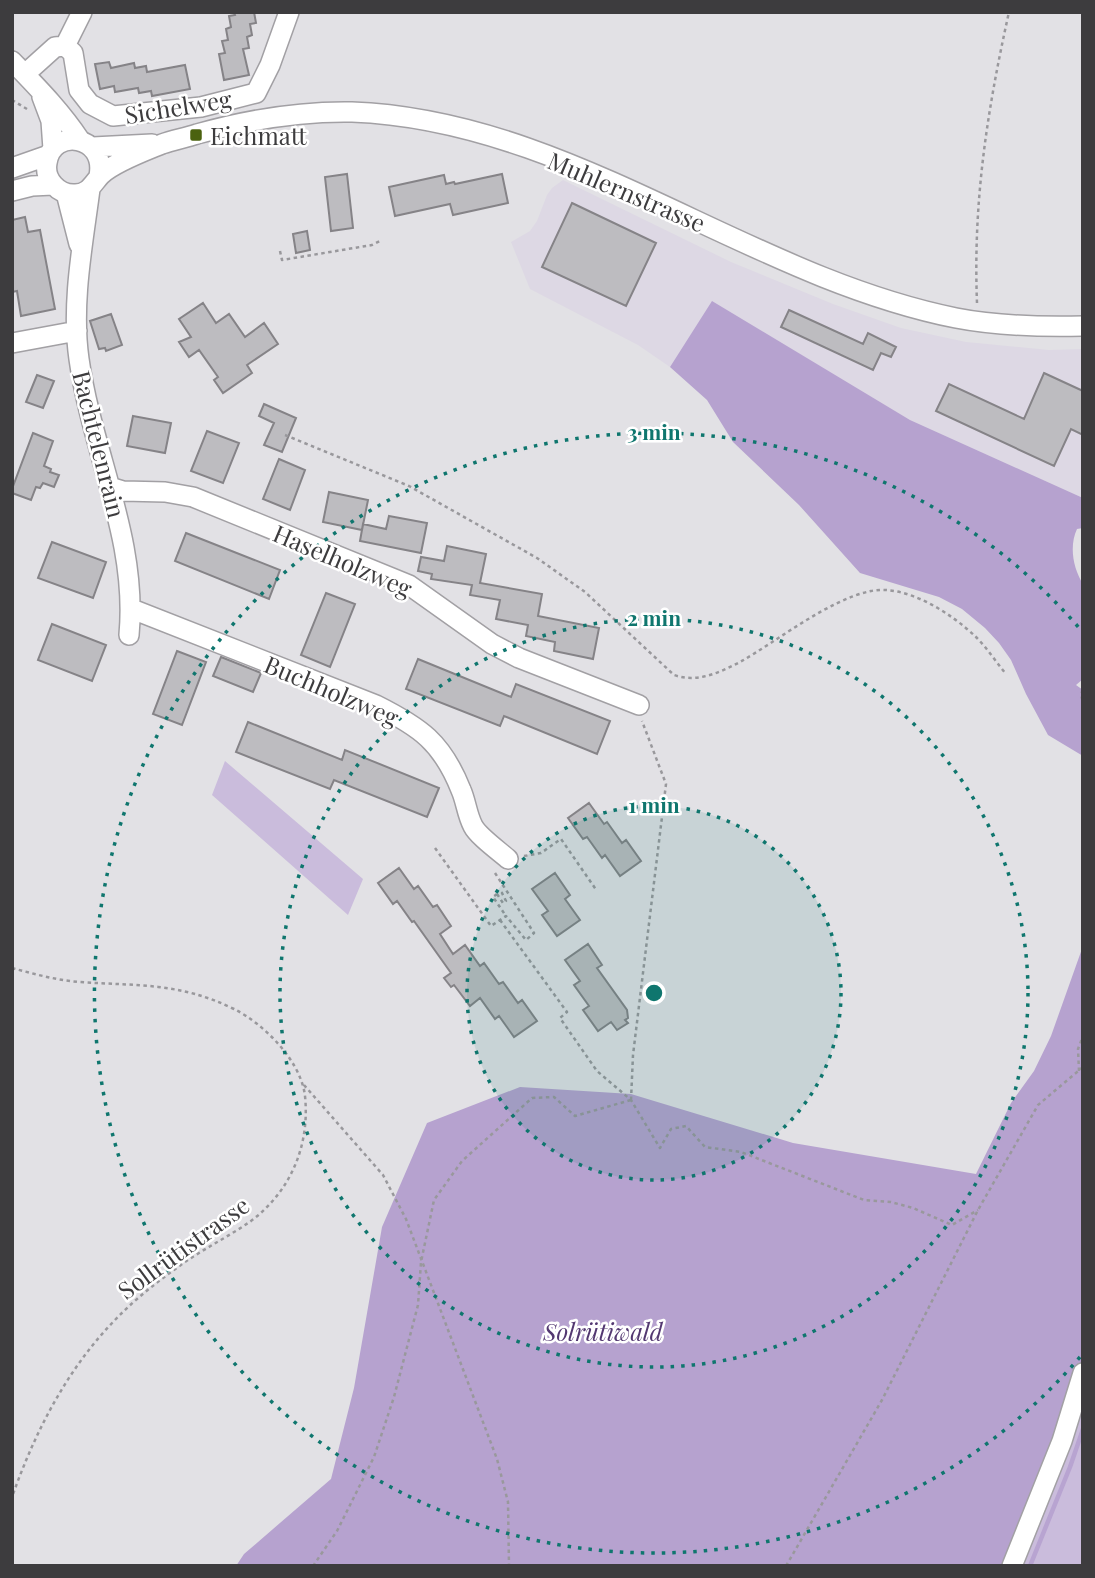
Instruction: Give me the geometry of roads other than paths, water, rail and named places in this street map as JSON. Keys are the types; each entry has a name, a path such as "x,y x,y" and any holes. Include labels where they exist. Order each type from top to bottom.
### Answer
{"street":[{"path":"82,12 65,46 55,47 19,67 40,93 56,105 101,162 95,182"},
{"name":"Sichelweg","path":"65,46 73,54 79,90 90,104 113,116 201,107 256,93 270,65 289,12"},
{"path":"40,93 51,121 51,152 46,171 60,189"},
{"name":"Muhlernstrasse","path":"12,191 32,186 78,194 109,168 163,143 246,122 308,113 373,114 443,125 509,142 608,179 766,253 862,291 935,313 978,321 1056,327 1083,326"},
{"name":"Muhlernstrasse","path":"12,167 51,152 65,141 86,144 163,143"},
{"name":"Bachtelenrain","path":"95,182 81,252 77,331 79,358 90,414 125,543 131,578 130,635"},
{"name":"Bachtelenrain","path":"60,189 81,252"},
{"path":"12,343 77,331"},
{"name":"Haselholzweg","path":"110,487 123,491 164,492 193,497 384,573 431,599 492,644 519,658 639,705"},
{"name":"Buchholzweg","path":"132,609 376,705 412,723 445,757 464,797 473,827 502,866"},
{"path":"1012,1566 1062,1441 1083,1373"}],"waterway":[{"path":"1030,1566 1083,1429"}],"place":[{"name":"Eichmatt","path":"196,135"}],"park label":[{"name":"Solrütiwald","path":"603,1331"}]}
